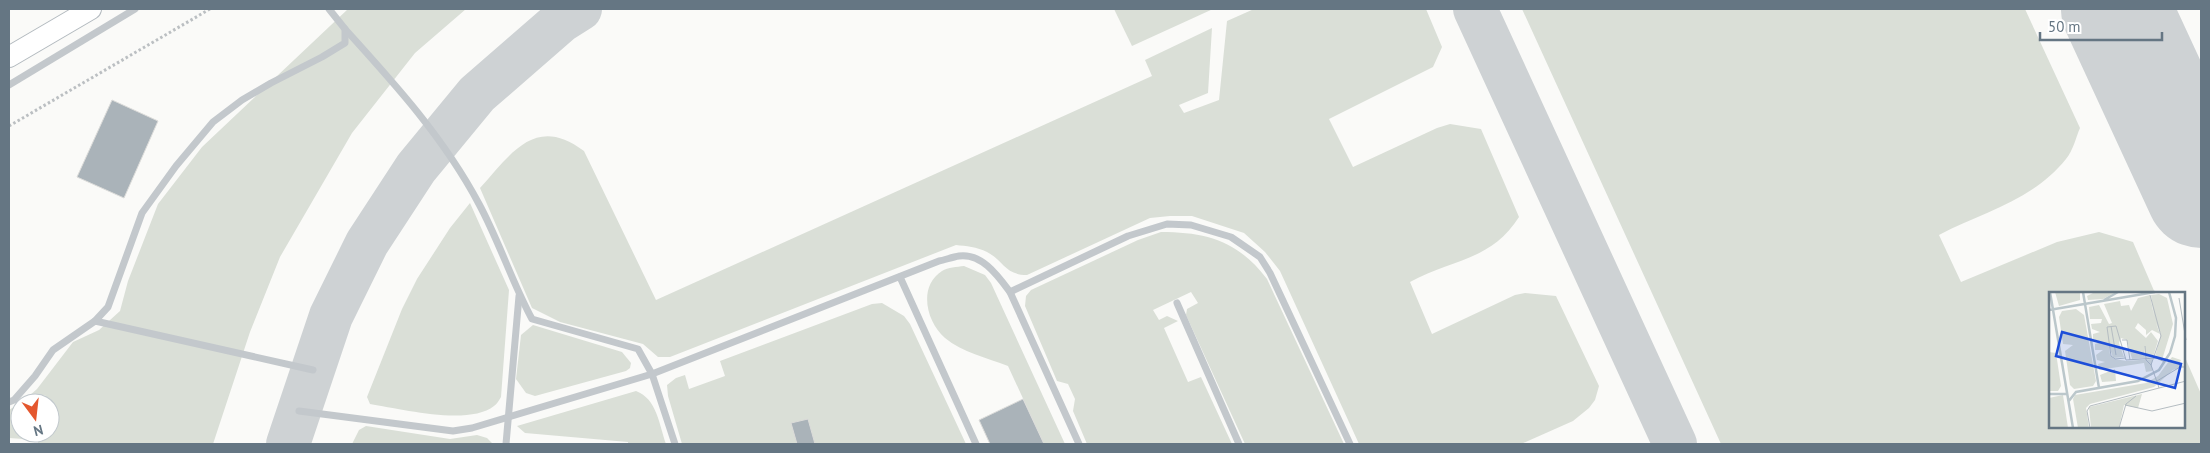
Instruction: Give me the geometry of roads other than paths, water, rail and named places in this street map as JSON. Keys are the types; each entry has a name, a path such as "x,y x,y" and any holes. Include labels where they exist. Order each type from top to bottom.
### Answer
{"street":[{"path":"9,57 91,9"}],"lane":[{"path":"9,85 134,9"},
{"path":"329,9 407,98 439,140 480,205 519,295 532,319 638,350 652,374 675,444"},
{"path":"9,402 14,400 36,376 53,350 95,321 108,307 142,213 213,122 242,100 345,43 345,29"},
{"path":"1010,292 1128,236 1167,224 1191,225 1231,237 1260,257 1270,273 1350,444"},
{"path":"299,411 453,431 472,428 652,374 939,261 961,256 978,260 995,271 1010,292 1079,444"},
{"path":"900,277 976,444"},
{"path":"506,444 519,295"},
{"path":"1177,303 1239,444"},
{"path":"95,321 313,370"}]}
